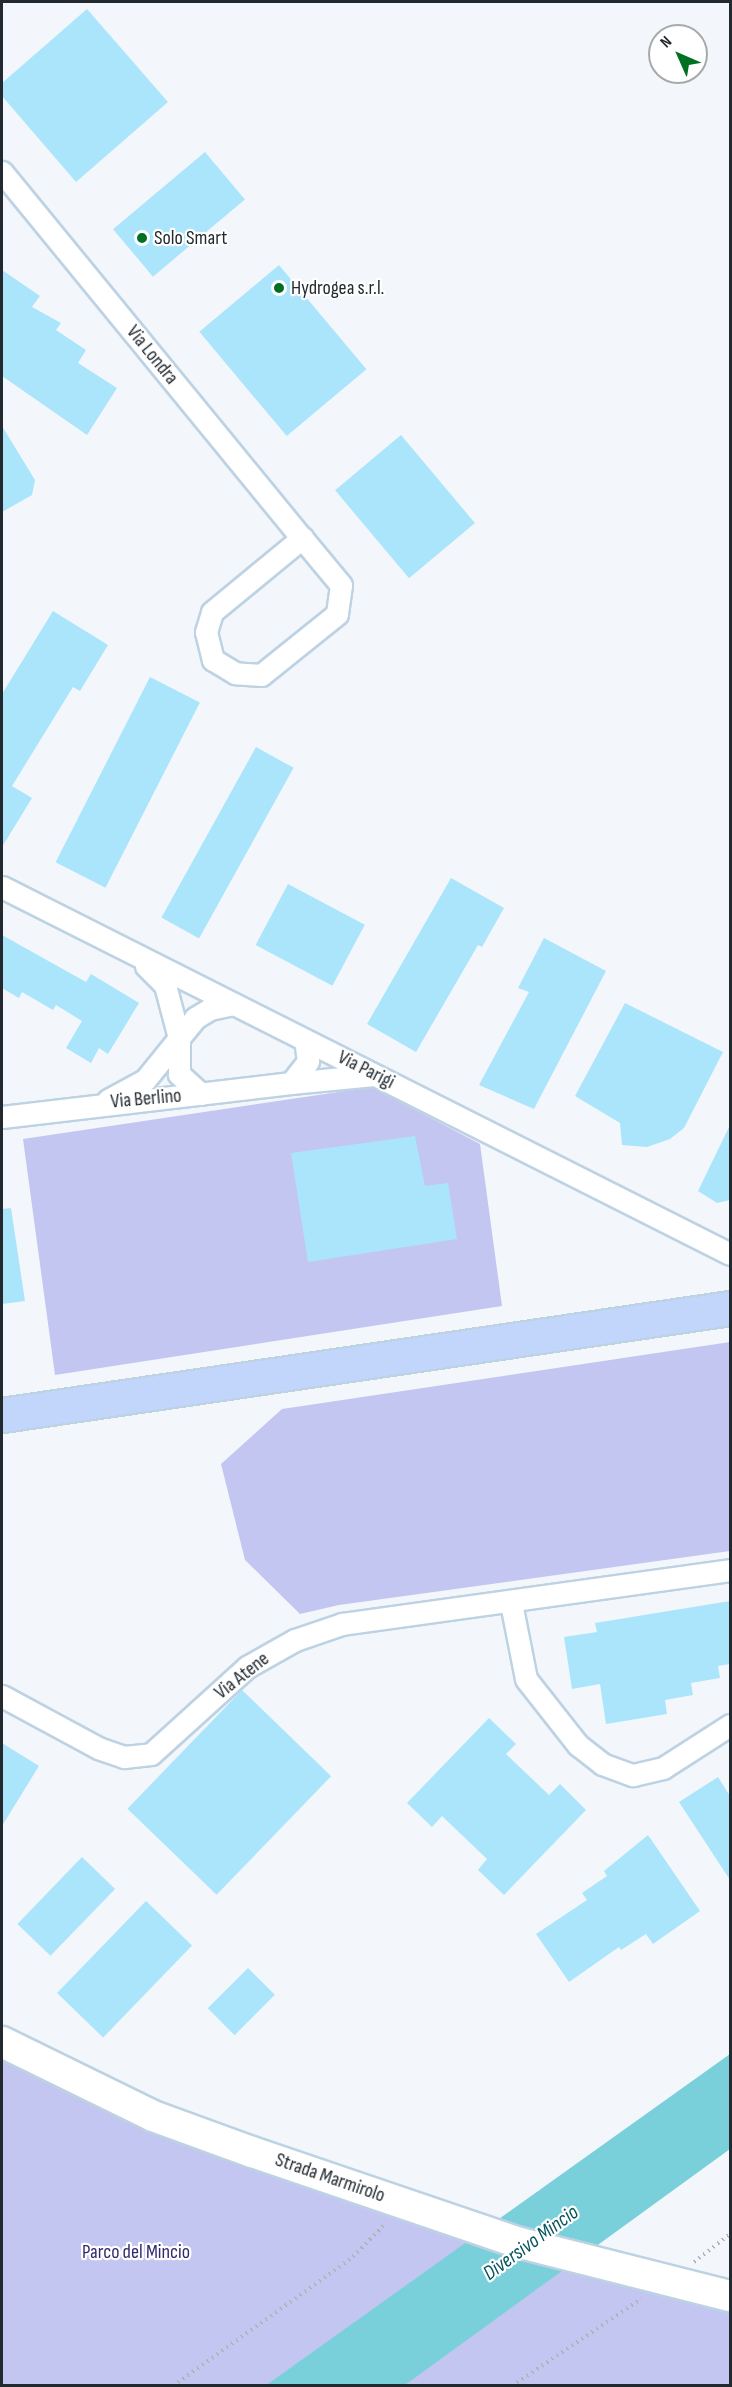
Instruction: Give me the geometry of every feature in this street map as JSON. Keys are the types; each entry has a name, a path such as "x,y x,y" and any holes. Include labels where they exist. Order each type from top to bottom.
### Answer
{"highway":[{"path":"2,1415 730,1308"}],"main road":[{"name":"Strada Marmirolo","path":"2,2042 153,2116 520,2242 730,2296"}],"street":[{"name":"Via Londra","path":"2,172 341,585 337,614 261,675 235,673 213,660 206,632 212,612 302,538"},
{"name":"Via Parigi","path":"2,887 730,1254"},
{"path":"135,955 165,985 179,1038 179,1074 201,1094"},
{"path":"99,1104 145,1080 195,1018 233,1004"},
{"path":"291,1083 308,1061 305,1040"},
{"name":"Via Berlino","path":"2,1117 99,1104 122,1105 374,1074"},
{"name":"Via Atene","path":"2,1696 98,1748 124,1757 151,1754 247,1667 295,1640 342,1624 511,1603 730,1570"},
{"path":"511,1603 516,1643 526,1679 578,1745 602,1764 633,1775 663,1768 730,1725"}],"path":[{"path":"172,2385 353,2257 406,2203"},
{"path":"512,2385 670,2279 730,2234"}],"green space":[{"path":"372,1087 480,1144 502,1306 55,1375 23,1139"},
{"path":"730,1342 730,1551 339,1605 300,1614 245,1560 221,1464 282,1409"},
{"name":"Parco del Mincio","path":"2,2040 296,2167 730,2286 730,2385 2,2385"}],"water":[{"name":"Diversivo Mincio","path":"730,2054 730,2149 405,2385 265,2386"}],"building":[{"path":"87,9 168,102 76,182 2,96 2,83"},
{"path":"205,152 245,199 153,277 113,229"},
{"path":"279,265 366,369 287,436 199,332"},
{"path":"2,270 40,296 32,307 61,323 56,330 86,350 78,363 117,388 87,435 2,376"},
{"path":"2,426 35,480 32,495 2,512"},
{"path":"401,435 475,523 409,578 335,490"},
{"path":"53,611 108,645 80,691 73,687 12,786 32,798 2,847 2,694"},
{"path":"150,677 200,702 105,888 56,862"},
{"path":"256,747 294,768 199,938 161,918"},
{"path":"451,878 504,908 482,947 478,945 416,1052 367,1024"},
{"path":"288,884 365,925 332,986 256,945"},
{"path":"2,935 86,982 91,974 139,1003 108,1054 99,1048 91,1063 66,1048 82,1021 56,1005 53,1010 22,992 19,998 2,988"},
{"path":"544,938 606,971 534,1109 479,1085 529,992 518,988"},
{"path":"625,1003 723,1052 684,1128 670,1139 647,1147 622,1145 620,1123 575,1096"},
{"path":"730,1125 730,1200 717,1203 698,1191"},
{"path":"415,1136 425,1186 448,1183 457,1239 308,1262 291,1153"},
{"path":"11,1208 25,1301 2,1304 2,1209"},
{"path":"730,1601 730,1664 718,1666 720,1678 691,1683 693,1695 665,1700 667,1714 606,1724 600,1684 572,1689 564,1637 597,1632 595,1623"},
{"path":"242,1690 331,1776 217,1895 127,1809"},
{"path":"489,1718 516,1744 506,1754 549,1795 560,1784 586,1810 504,1895 478,1870 487,1859 442,1816 432,1827 407,1803"},
{"path":"2,1743 39,1766 2,1826"},
{"path":"718,1777 730,1796 730,1880 679,1802"},
{"path":"648,1835 700,1911 653,1944 646,1934 621,1950 619,1947 569,1982 536,1934 587,1900 582,1893 607,1876 604,1871"},
{"path":"82,1857 115,1889 50,1956 17,1924"},
{"path":"146,1901 192,1945 103,2038 57,1993"},
{"path":"248,1968 275,1995 235,2035 208,2008"}],"place":[{"name":"Solo Smart","path":"142,238"},
{"name":"Hydrogea s.r.l.","path":"279,288"}]}
